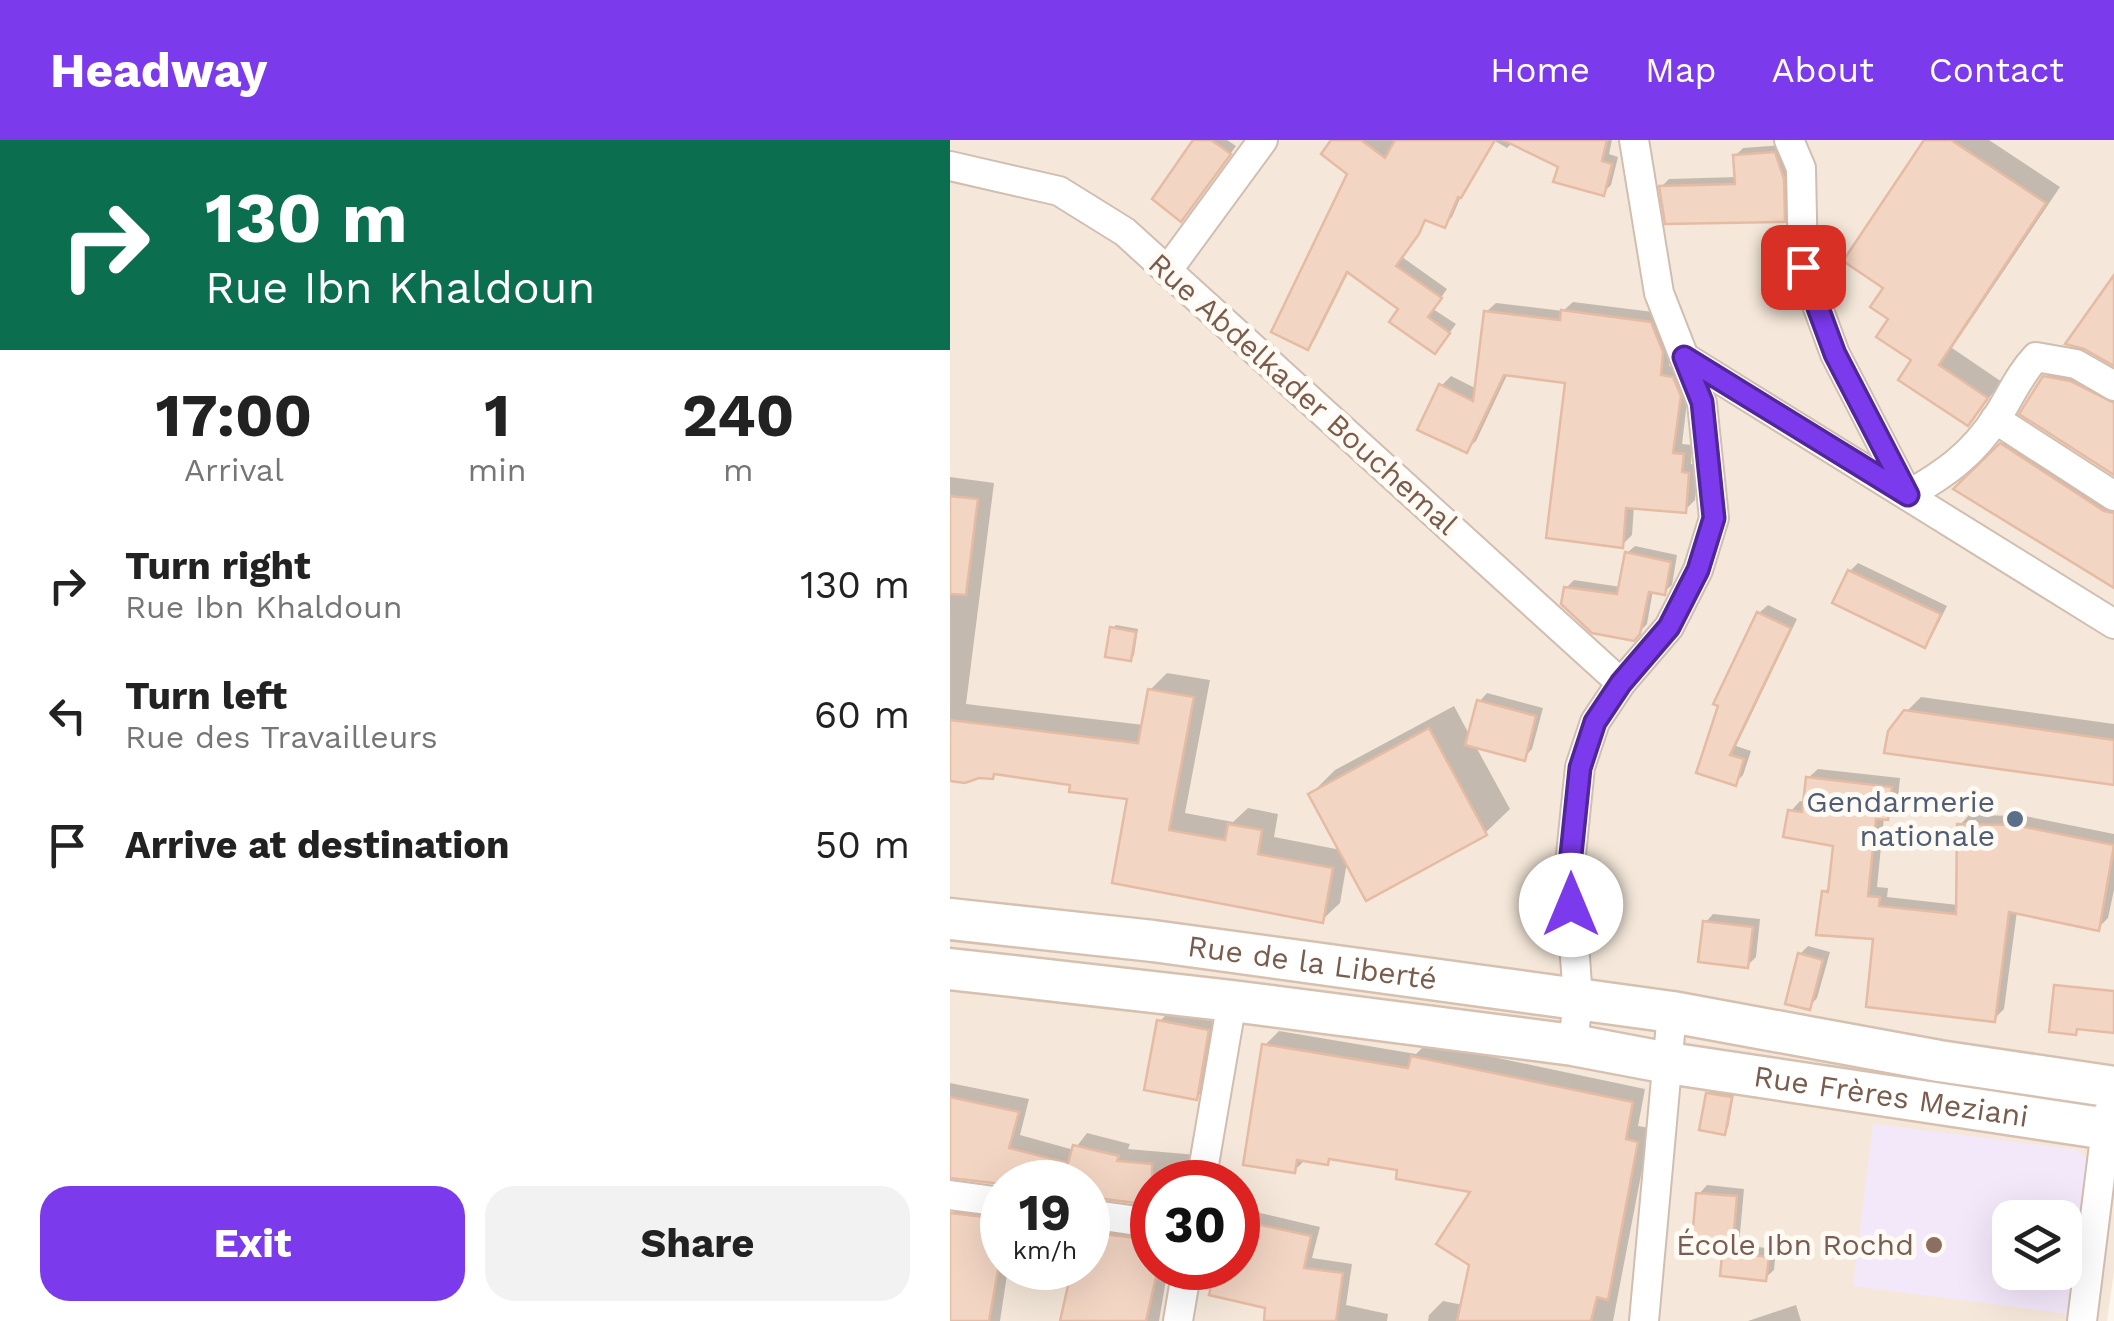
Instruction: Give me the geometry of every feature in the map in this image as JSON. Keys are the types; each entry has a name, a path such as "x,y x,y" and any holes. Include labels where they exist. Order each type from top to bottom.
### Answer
{"main road":[{"name":"Rue de la Liberté","path":"950,919 1153,942 1672,1012"},
{"name":"Rue de la Liberté","path":"950,969 1232,1000 1573,1045 1668,1063"},
{"name":"Rue Frères Meziani","path":"1672,1012 1939,1061 2112,1087"},
{"name":"Rue Frères Meziani","path":"1668,1063 2110,1129"}],"street":[{"path":"1167,271 1263,140"},
{"path":"1573,1045 1578,999 1569,874 1580,768 1595,722 1621,683 1669,627 1698,570 1714,518 1702,402 1660,293 1634,140"},
{"path":"1789,140 1802,168 1803,267 1835,354 1908,495"},
{"name":"Rue Abdelkader Bouchemal","path":"950,166 1059,191 1125,232 1621,683"},
{"path":"1684,357 2114,624"},
{"path":"1908,495 1952,470 1996,419 2024,370 2036,357 2076,364 2114,386"},
{"path":"1996,419 2114,496"},
{"path":"1205,1160 1232,1000"},
{"path":"1644,1321 1672,1012"},
{"path":"2082,1321 2110,1129 2112,1087"},
{"path":"950,1195 980,1199"},
{"path":"1178,1321 1183,1290"}],"shaded area":[{"path":"950,140 2114,140 2114,1271 2107,1321 950,1321"},
{"name":"École Ibn Rochd","path":"1873,1124 2079,1150 2092,1167 2082,1260 2082,1200 1992,1200 1992,1290 2079,1290 2076,1315 1853,1286"}],"building":[{"path":"1193,140 1211,140 1231,154 1181,222 1152,199"},
{"path":"1331,140 1361,140 1385,158 1395,140 1495,140 1461,198 1458,197 1445,228 1425,220 1396,266 1442,298 1428,317 1450,333 1435,354 1389,322 1398,309 1347,272 1308,350 1271,332 1347,174 1321,154"},
{"path":"1503,140 1607,140 1602,161 1612,164 1604,196 1553,182 1558,167"},
{"path":"1924,140 1951,140 2046,203 1939,365 1988,398 1968,426 1898,380 1911,360 1876,337 1888,319 1870,307 1883,288 1843,261"},
{"path":"1775,152 1784,179 1785,222 1665,224 1659,186 1735,184 1733,155"},
{"path":"2114,275 2114,366 2084,349 2065,344"},
{"path":"1561,310 1651,322 1663,352 1661,375 1673,377 1681,396 1673,453 1684,454 1682,472 1689,473 1686,513 1626,508 1623,548 1546,538 1565,383 1504,375 1467,453 1417,430 1439,384 1473,401 1484,311 1560,320"},
{"path":"2043,376 2070,381 2114,403 2114,475 2019,414"},
{"path":"2000,443 2104,511 2114,513 2114,588 1953,489"},
{"path":"950,496 978,499 966,595 950,594"},
{"path":"1625,552 1671,562 1665,595 1649,592 1640,634 1634,641 1592,633 1561,604 1564,587 1617,594"},
{"path":"1848,570 1941,614 1925,648 1832,603"},
{"path":"1757,612 1791,628 1730,755 1744,759 1736,786 1696,773 1718,706 1713,704"},
{"path":"1110,627 1136,632 1131,661 1105,657"},
{"path":"1148,689 1194,697 1169,830 1225,840 1228,824 1262,830 1258,854 1333,868 1323,923 1112,883 1127,799 1069,792 1070,785 994,774 993,779 950,781 950,720 1138,743"},
{"path":"1477,700 1536,716 1525,761 1465,745"},
{"path":"1904,710 2114,740 2114,785 1884,753 1888,731"},
{"path":"1429,728 1487,835 1366,901 1308,794"},
{"path":"1806,777 1892,787 1888,820 1876,819 1868,896 1880,897 1879,906 1956,914 1957,824 2014,825 2114,845 2099,931 2009,912 1995,1022 1866,1007 1873,939 1816,935 1822,891 1828,892 1833,846 1783,837 1788,810 1802,812"},
{"path":"1703,921 1753,927 1748,968 1698,962"},
{"path":"1798,953 1823,960 1810,1010 1785,1004"},
{"path":"2054,985 2114,991 2114,1033 2077,1029 2076,1035 2049,1032"},
{"path":"1157,1020 1209,1030 1197,1100 1144,1090"},
{"path":"1262,1044 1408,1068 1411,1056 1633,1102 1626,1139 1638,1142 1608,1300 1597,1297 1591,1321 1457,1321 1469,1265 1436,1244 1470,1192 1396,1179 1397,1170 1329,1159 1328,1165 1297,1160 1295,1173 1260,1168 1260,1160 1244,1160"},
{"path":"1706,1093 1732,1097 1725,1135 1699,1130"},
{"path":"950,1097 1019,1112 1009,1148 1056,1160 980,1160 980,1181 950,1178"},
{"path":"1073,1145 1130,1162 1130,1202 1110,1200 1110,1160 1069,1160"},
{"path":"1696,1193 1737,1196 1732,1253 1769,1257 1766,1281 1720,1276 1722,1255 1691,1252"},
{"path":"950,1213 980,1216 980,1290 994,1290 989,1321 950,1321"},
{"path":"1260,1225 1311,1236 1304,1268 1343,1273 1336,1321 1264,1321 1265,1308 1209,1295 1210,1290 1260,1290"},
{"path":"1110,1235 1130,1237 1130,1290 1153,1290 1146,1321 1060,1321 1067,1290 1110,1290"}],"place":[{"name":"Gendarmerie nationale","path":"2015,819"},
{"name":"École Ibn Rochd","path":"1934,1245"}],"route":[{"path":"1571,905 1569,874 1580,768 1595,722 1621,683 1669,627 1698,570 1714,518 1702,402 1684,357 1908,495 1835,354 1803,267"}]}
